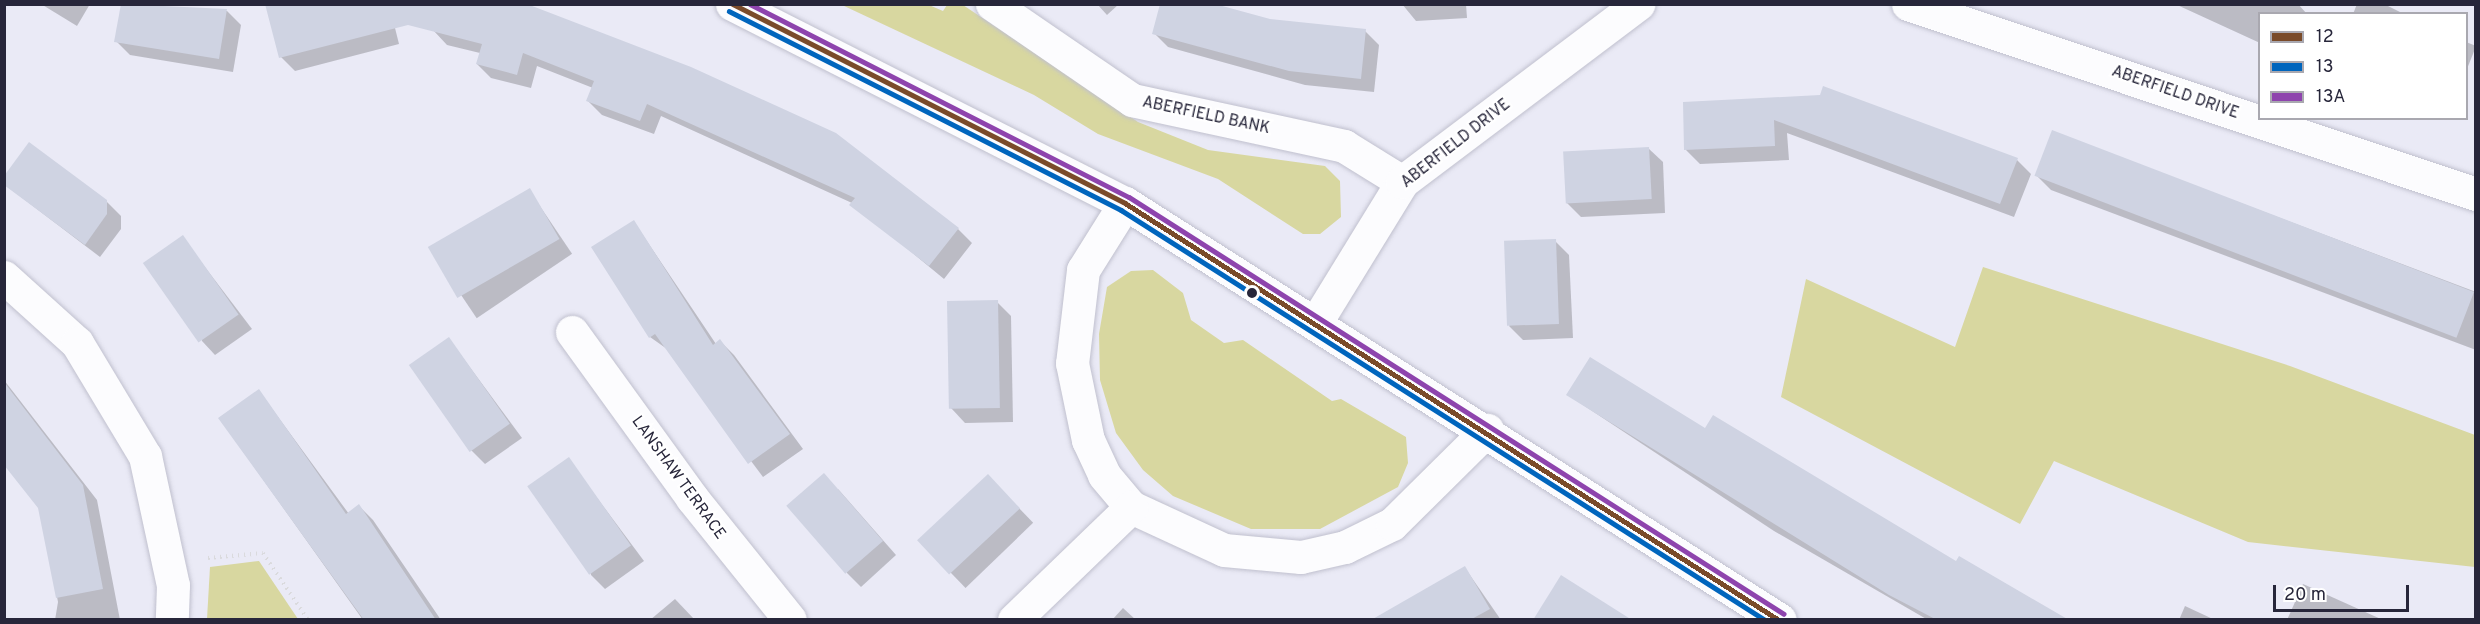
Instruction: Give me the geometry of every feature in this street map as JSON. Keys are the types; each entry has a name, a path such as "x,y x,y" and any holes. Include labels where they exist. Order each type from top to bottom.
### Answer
{"street":[{"path":"732,4 1125,203 1487,430 1780,620"},
{"name":"ABERFIELD BANK","path":"992,4 1132,100 1344,146 1402,182"},
{"name":"ABERFIELD DRIVE","path":"1316,322 1402,182 1638,4"},
{"name":"ABERFIELD DRIVE","path":"1908,4 2475,194"},
{"path":"1125,203 1083,270 1072,363 1088,440 1104,475 1131,507 1224,550 1301,557 1345,547 1392,524 1487,430"},
{"path":"4,277 77,343 114,397 145,456 168,562 172,620"},
{"name":"LANSHAW TERRACE","path":"572,332 692,498 790,620"},
{"path":"1014,620 1131,507"}],"path":[{"path":"168,562 263,553 308,620"}],"shaded area":[{"path":"842,5 929,5 943,11 947,5 963,5 1138,122 1208,150 1325,166 1340,181 1341,217 1320,234 1303,234 1218,179 1098,134 1034,95"},
{"path":"1983,267 2290,366 2475,435 2475,567 2248,542 2054,461 2020,524 1781,397 1806,279 1955,347"},
{"path":"1153,270 1183,293 1191,320 1224,343 1243,340 1332,401 1341,399 1406,437 1408,463 1398,487 1320,529 1251,529 1173,496 1143,470 1116,433 1100,380 1099,334 1107,287 1131,271"},
{"path":"259,561 298,619 207,619 210,567"}],"building":[{"path":"121,4 227,9 219,59 114,42"},
{"path":"265,4 527,4 691,67 836,133 959,228 929,266 849,205 855,198 647,104 640,121 586,101 594,81 523,53 517,75 476,64 482,44 408,25 279,58"},
{"path":"1160,4 1215,4 1270,19 1366,29 1361,79 1289,71 1152,34"},
{"path":"1823,86 2018,158 2000,204 1774,120 1775,146 1684,150 1683,102 1820,95"},
{"path":"2052,130 2474,292 2456,338 2034,176"},
{"path":"29,142 107,200 107,214 85,245 4,185 4,176"},
{"path":"1649,147 1652,199 1566,203 1563,152"},
{"path":"530,188 560,239 457,298 428,247"},
{"path":"634,220 713,345 720,339 790,434 748,464 655,334 649,338 591,247"},
{"path":"183,235 239,314 198,343 143,263"},
{"path":"1556,239 1559,324 1507,326 1504,241"},
{"path":"998,300 1000,408 949,409 947,301"},
{"path":"449,337 510,424 470,452 409,365"},
{"path":"1590,357 1705,428 1713,415 1956,561 1959,556 2069,620 1937,620 1889,595 1566,395"},
{"path":"4,382 83,485 103,589 56,598 38,508 4,465"},
{"path":"259,389 346,514 359,504 436,620 364,620 218,418"},
{"path":"569,457 631,545 589,575 527,486"},
{"path":"824,473 883,541 845,574 786,506"},
{"path":"988,474 1020,508 949,575 917,540"},
{"path":"1465,566 1490,609 1470,620 1371,620"},
{"path":"1561,575 1632,620 1533,620"}],"transit line":[{"name":"12","path":"733,4 1125,203 1779,620"},
{"name":"13A","path":"750,4 1129,197 1784,614"},
{"name":"13","path":"729,11 1121,210 1765,620"}]}
